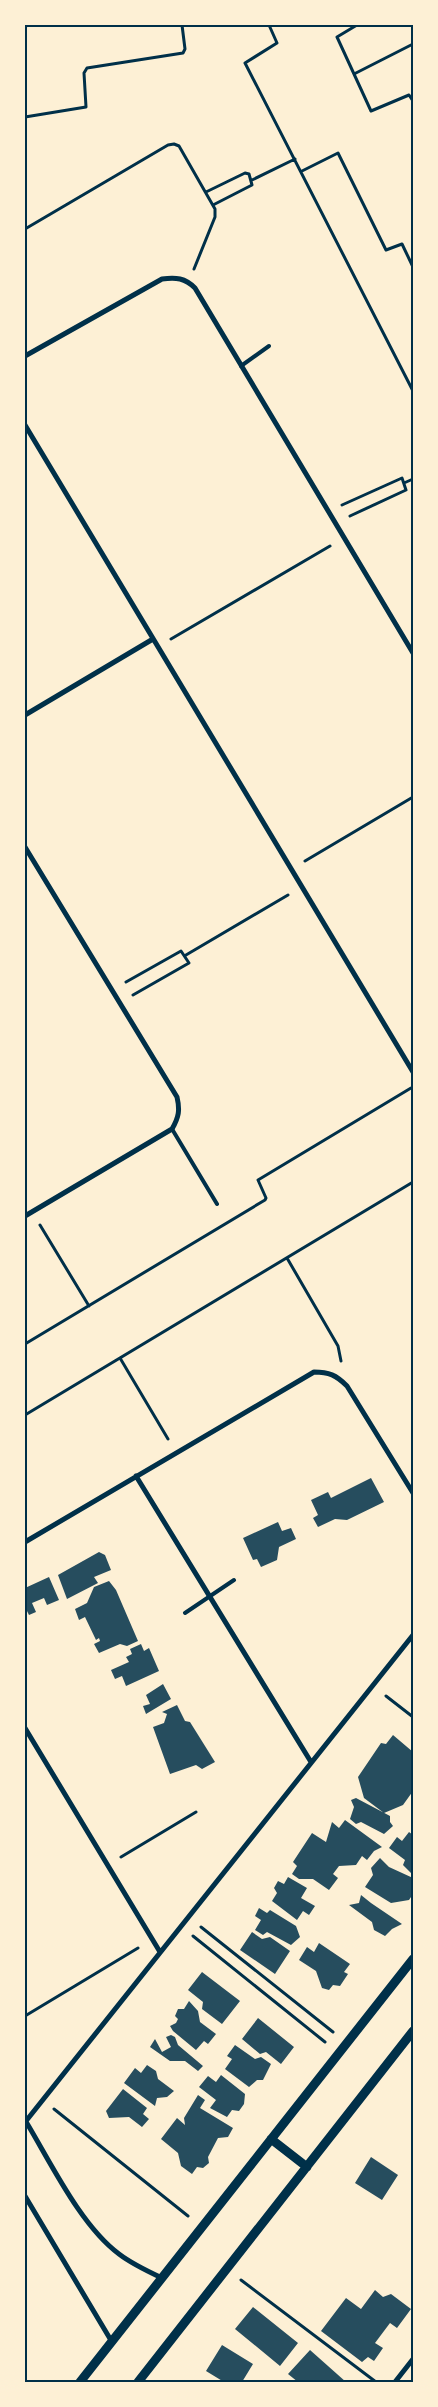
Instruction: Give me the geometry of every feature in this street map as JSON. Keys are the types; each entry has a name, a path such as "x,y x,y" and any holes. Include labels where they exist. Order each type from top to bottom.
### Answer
{"street":[{"path":"25,356 162,279 181,278 189,282 195,288 413,653"},
{"path":"25,425 413,1072"},
{"path":"25,715 153,639"},
{"path":"25,847 177,1097 180,1108 178,1119 172,1129 25,1216"},
{"path":"25,1542 302,1377 314,1372 326,1372 338,1377 347,1386 413,1493"},
{"path":"136,1476 311,1762"},
{"path":"162,2278 140,2268 117,2253 98,2235 82,2214 26,2120 413,1635"},
{"path":"25,1728 160,1952"},
{"path":"80,2382 413,1960"},
{"path":"138,2382 413,2031"},
{"path":"271,2139 307,2167"},
{"path":"25,2196 112,2342"},
{"path":"395,2382 413,2359"}],"lane":[{"path":"241,366 269,346"},
{"path":"172,1129 217,1204"},
{"path":"185,1613 234,1580"}],"path":[{"path":"25,26 30,25"},
{"path":"25,117 86,107 84,73 87,68 183,53 185,49 182,25"},
{"path":"269,25 277,43 245,63 413,391"},
{"path":"357,25 336,37 372,112 409,95 413,101"},
{"path":"354,74 413,44"},
{"path":"25,229 168,145 174,144 180,146 206,192 213,205 215,217 189,282"},
{"path":"302,171 338,154 386,250 402,244 412,265"},
{"path":"252,180 295,159"},
{"path":"206,192 245,173 249,174 252,185 213,205"},
{"path":"328,511 401,478 404,483 406,490 335,524"},
{"path":"404,483 413,479"},
{"path":"158,647 344,537"},
{"path":"291,869 413,797"},
{"path":"186,955 302,887"},
{"path":"112,990 181,951 186,955 189,963 120,1003"},
{"path":"25,1415 413,1182"},
{"path":"32,1212 89,1306"},
{"path":"287,1258 338,1346 341,1356 338,1377"},
{"path":"120,1358 176,1453"},
{"path":"372,1686 413,1717"},
{"path":"108,1864 196,1812"},
{"path":"188,1917 347,2044"},
{"path":"181,1926 339,2053"},
{"path":"25,2016 152,1939"},
{"path":"42,2100 202,2227"},
{"path":"226,2269 376,2382"}],"building":[{"path":"371,1478 384,1502 347,1520 335,1519 318,1527 313,1518 318,1515 311,1500 328,1492 331,1498"},
{"path":"278,1522 282,1531 291,1528 296,1539 279,1547 277,1560 261,1567 257,1559 253,1560 243,1538"},
{"path":"99,1552 105,1555 111,1570 94,1577 98,1583 67,1599 58,1575"},
{"path":"49,1577 59,1600 47,1605 44,1598 32,1603 36,1612 29,1615 27,1611 25,1612 25,1588"},
{"path":"109,1581 116,1590 138,1641 127,1646 120,1644 99,1653 94,1644 100,1641 99,1638 96,1640 85,1617 79,1620 75,1609 87,1603 94,1587"},
{"path":"141,1644 144,1651 149,1648 159,1671 126,1686 122,1676 115,1679 111,1670 129,1662 126,1657 132,1654 130,1649"},
{"path":"163,1684 171,1699 146,1714 143,1706 150,1704 146,1695"},
{"path":"177,1705 185,1721 190,1722 215,1762 202,1769 196,1765 170,1774 153,1727 164,1723 167,1714 162,1712"},
{"path":"393,1735 413,1752 413,1791 403,1805 384,1813 364,1798 358,1777 381,1743 386,1744"},
{"path":"356,1798 390,1816 390,1822 393,1826 384,1834 361,1822 356,1824 350,1819 354,1807 351,1800"},
{"path":"345,1820 382,1847 374,1851 367,1860 362,1856 356,1865 339,1866 333,1874 338,1878 329,1890 313,1879 299,1879 292,1874 297,1866 293,1862 312,1833 326,1842 332,1822 339,1828"},
{"path":"409,1832 413,1835 413,1875 403,1865 405,1860 389,1848 397,1837 402,1841"},
{"path":"380,1858 389,1867 413,1878 411,1890 413,1894 409,1900 391,1903 365,1887 373,1875 371,1868"},
{"path":"288,1877 307,1888 301,1898 315,1906 309,1915 303,1911 297,1920 272,1901 277,1893 274,1888 278,1881 284,1884"},
{"path":"361,1895 402,1924 392,1929 385,1936 374,1930 372,1922 349,1905 359,1903"},
{"path":"259,1908 267,1913 270,1910 296,1926 300,1937 291,1945 267,1932 263,1935 255,1930 261,1920 255,1916"},
{"path":"252,1932 262,1939 270,1937 290,1951 275,1974 240,1950"},
{"path":"319,1943 350,1964 344,1972 348,1974 340,1986 333,1985 329,1990 322,1988 316,1971 299,1960 307,1947 314,1952"},
{"path":"202,1972 240,2001 222,2024 202,2009 203,2002 188,1990"},
{"path":"189,2001 198,2011 200,2022 216,2034 208,2044 204,2041 196,2050 173,2031 170,2026 176,2023 178,2019 175,2016 178,2009 184,2009"},
{"path":"258,2018 294,2047 281,2064 266,2052 260,2054 242,2039"},
{"path":"171,2035 175,2037 178,2045 203,2066 198,2071 185,2061 170,2061 150,2047 155,2039 162,2052 171,2047 166,2037"},
{"path":"235,2045 255,2059 261,2057 271,2064 263,2080 257,2080 249,2087 225,2069 232,2059 227,2056"},
{"path":"147,2065 156,2071 158,2079 174,2091 167,2097 157,2098 155,2106 124,2083 135,2068 141,2073"},
{"path":"221,2075 245,2094 244,2104 239,2111 232,2110 227,2117 210,2108 216,2100 199,2087 208,2076 216,2082"},
{"path":"123,2089 147,2108 143,2114 149,2119 142,2127 129,2117 109,2118 106,2111"},
{"path":"198,2095 205,2100 200,2108 233,2128 228,2137 218,2138 208,2157 209,2163 203,2168 197,2167 192,2174 181,2166 178,2153 161,2139 177,2118 185,2125 184,2118"},
{"path":"371,2157 398,2175 382,2200 355,2183"},
{"path":"375,2290 383,2297 391,2294 411,2309 397,2328 390,2323 375,2343 383,2348 374,2361 368,2357 362,2362 321,2331 346,2298 361,2309"},
{"path":"253,2307 298,2343 280,2366 235,2329"},
{"path":"222,2345 253,2364 242,2382 224,2382 206,2371"},
{"path":"310,2350 346,2382 298,2382 288,2374"}]}
